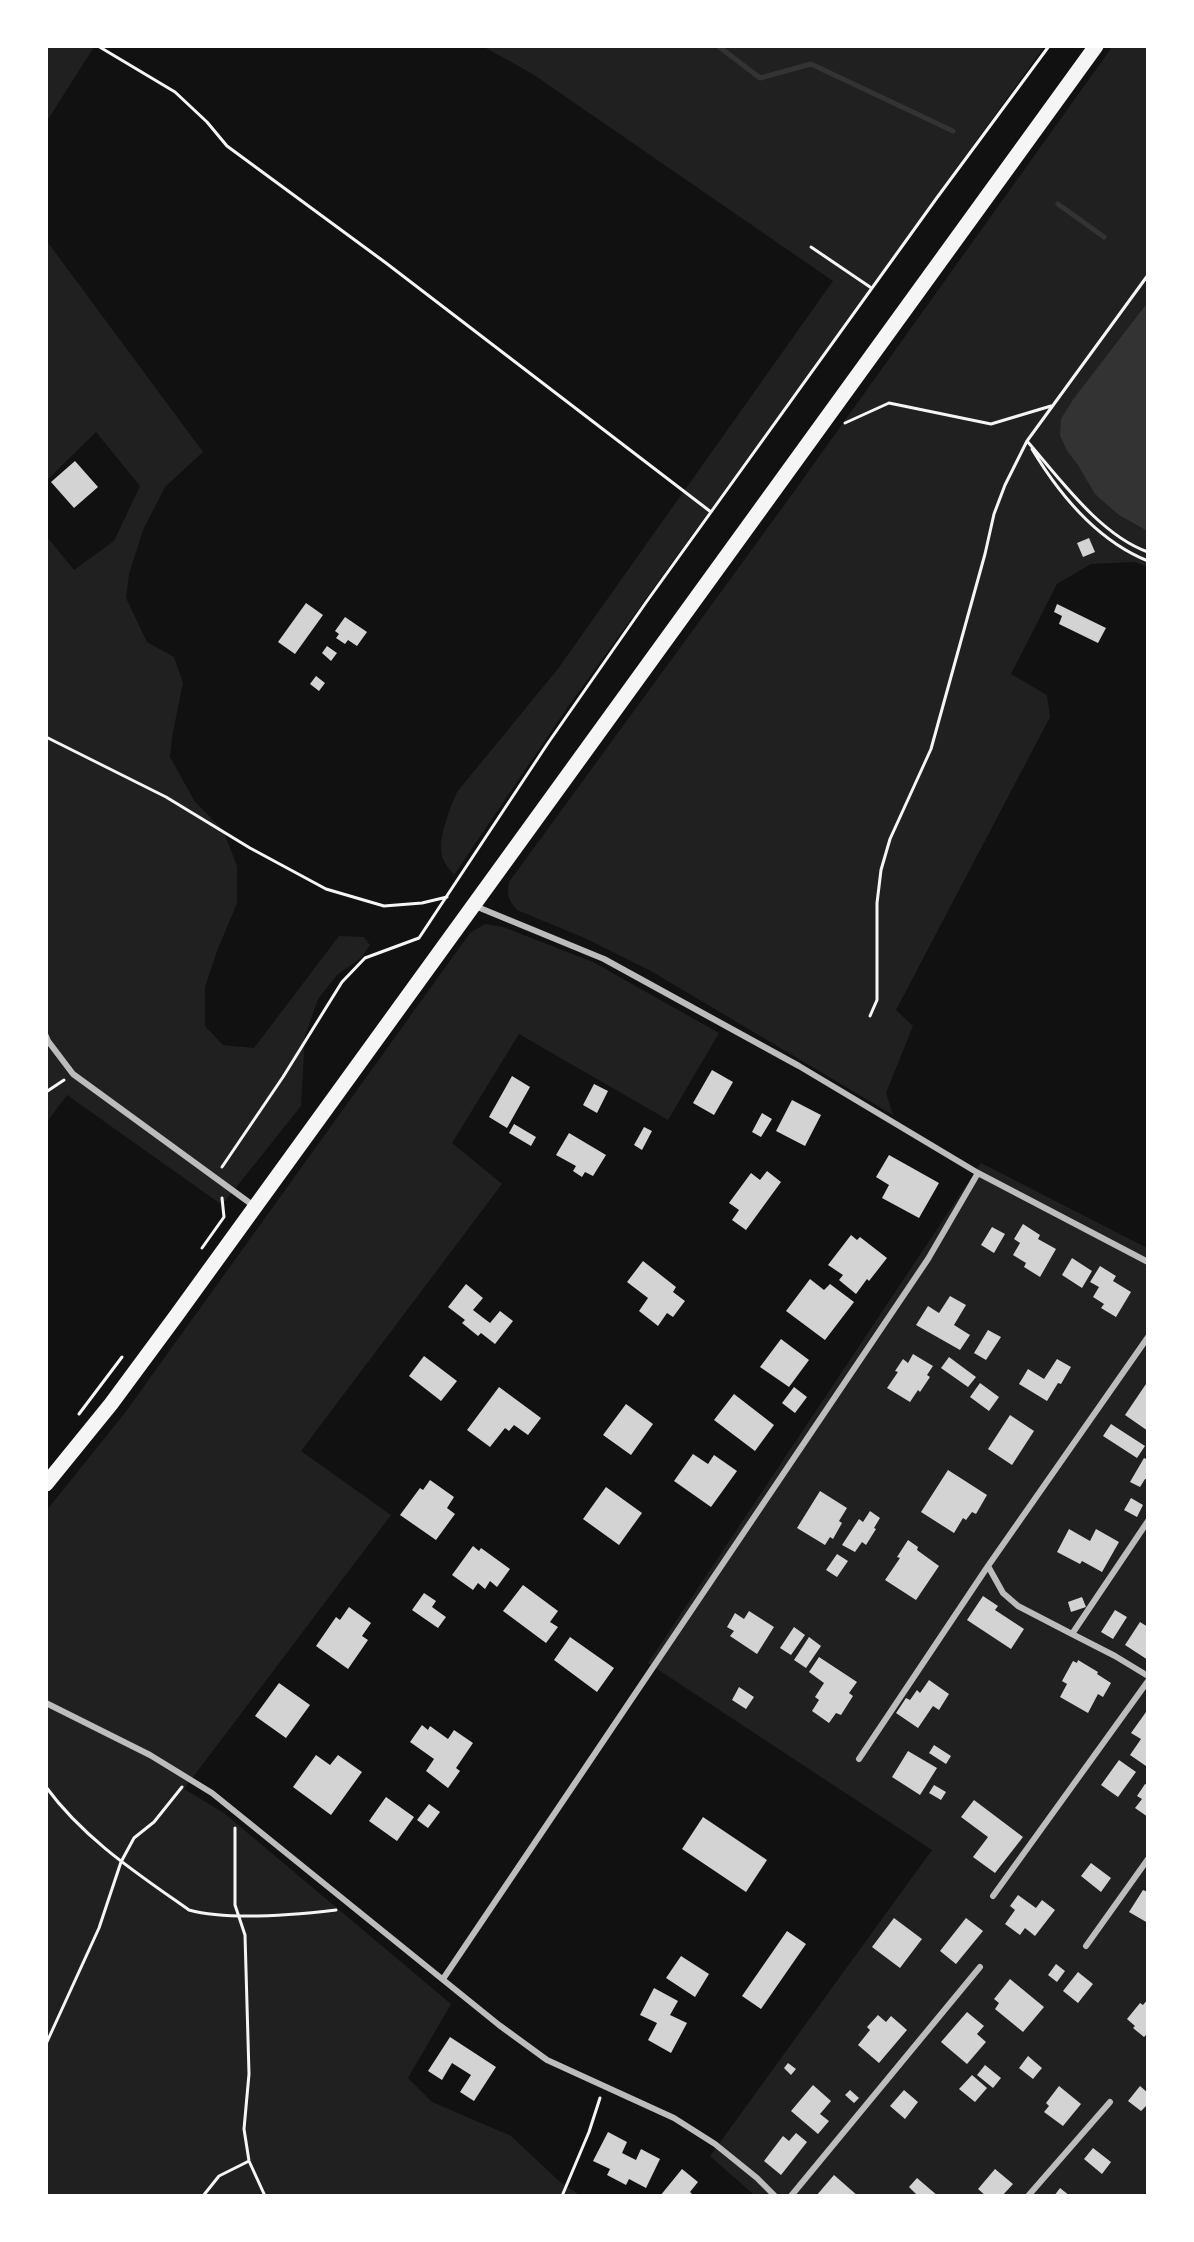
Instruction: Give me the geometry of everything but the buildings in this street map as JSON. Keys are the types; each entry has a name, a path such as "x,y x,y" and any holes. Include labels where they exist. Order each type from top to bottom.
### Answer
{"main road":[{"path":"46,1484 111,1404 1096,46"}],"street":[{"path":"472,905 604,959 799,1066 978,1173 1148,1262"},
{"path":"46,1036 73,1074 255,1206"},
{"path":"443,1979 928,1259 978,1173"},
{"path":"859,1759 988,1566 1148,1338"},
{"path":"1072,1634 1148,1521"},
{"path":"988,1566 1002,1593 1018,1606 1115,1656 1148,1676"},
{"path":"993,1896 1148,1682"},
{"path":"46,1703 150,1755 212,1793 499,2025 547,2060 603,2088 674,2118 707,2139 757,2178 775,2196"},
{"path":"1086,1946 1148,1859"},
{"path":"791,2196 980,1967"},
{"path":"1028,2196 1110,2102"}],"path":[{"path":"98,46 175,92 207,122 227,146 395,270 711,512"},
{"path":"196,1257 224,1217 222,1167 283,1077 342,982 365,958 419,938 548,743 711,512 1048,46"},
{"path":"811,247 870,287"},
{"path":"870,1016 877,1000 877,903 881,870 890,839 931,749 994,514 1005,484 1027,441 1148,275"},
{"path":"822,424 844,423 890,404 991,424 1051,406"},
{"path":"1027,441 1100,522 1136,548 1148,552"},
{"path":"1027,441 1043,468 1069,501 1102,533 1148,561"},
{"path":"46,736 166,797 250,848 326,889 384,906 422,903 447,897"},
{"path":"46,1092 73,1074"},
{"path":"73,1422 128,1350"},
{"path":"46,2044 99,1928 121,1862 135,1838 154,1822 189,1779"},
{"path":"46,1787 83,1828 121,1862 189,1910 200,1913 239,1915 309,1913 342,1910 351,1904"},
{"path":"235,1811 235,1905 244,1935 249,2074 244,2128 249,2161 265,2196"},
{"path":"562,2196 589,2132 603,2088"},
{"path":"203,2196 219,2176 249,2161"}],"shaded area":[{"path":"46,47 94,47 47,121"},
{"path":"484,47 1044,47 567,708 454,875 443,859 441,844 457,792 557,670 833,281 531,73"},
{"path":"1112,47 1147,47 1147,303 1074,398 1067,451 1119,515 1147,531 1147,567 1135,562 1091,564 1057,584 1011,674 1047,695 1050,717 896,1010 913,1026 886,1093 893,1115 651,971 587,939 517,910 509,897 509,882 788,500"},
{"path":"46,240 203,452 165,487 143,530 129,574 126,598 147,642 174,657 183,683 170,757 195,802 223,830 237,866 237,903 205,987 205,1026 223,1045 254,1048 339,936 364,937 370,945 361,958 337,975 318,999 305,1036 301,1106 222,1205 67,1095 47,1122 47,537 74,570 114,541 140,486 96,432 47,480"},
{"path":"1147,303 1147,531 1119,515 1095,494 1067,451 1060,435 1061,419 1074,398"},
{"path":"485,924 503,927 593,962 719,1033 668,1120 519,1034 452,1143 502,1184 301,1451 391,1515 184,1789 224,1813 451,2004 408,2078 432,2102 511,2136 560,2182 580,2195 47,2195 46,1511 124,1414 470,933"},
{"path":"981,1163 1147,1248 1147,2195 754,2195 710,2156 932,1850 648,1663"}],"waterway":[{"path":"718,46 760,78 811,64 953,131"},
{"path":"1058,204 1104,237"}]}
